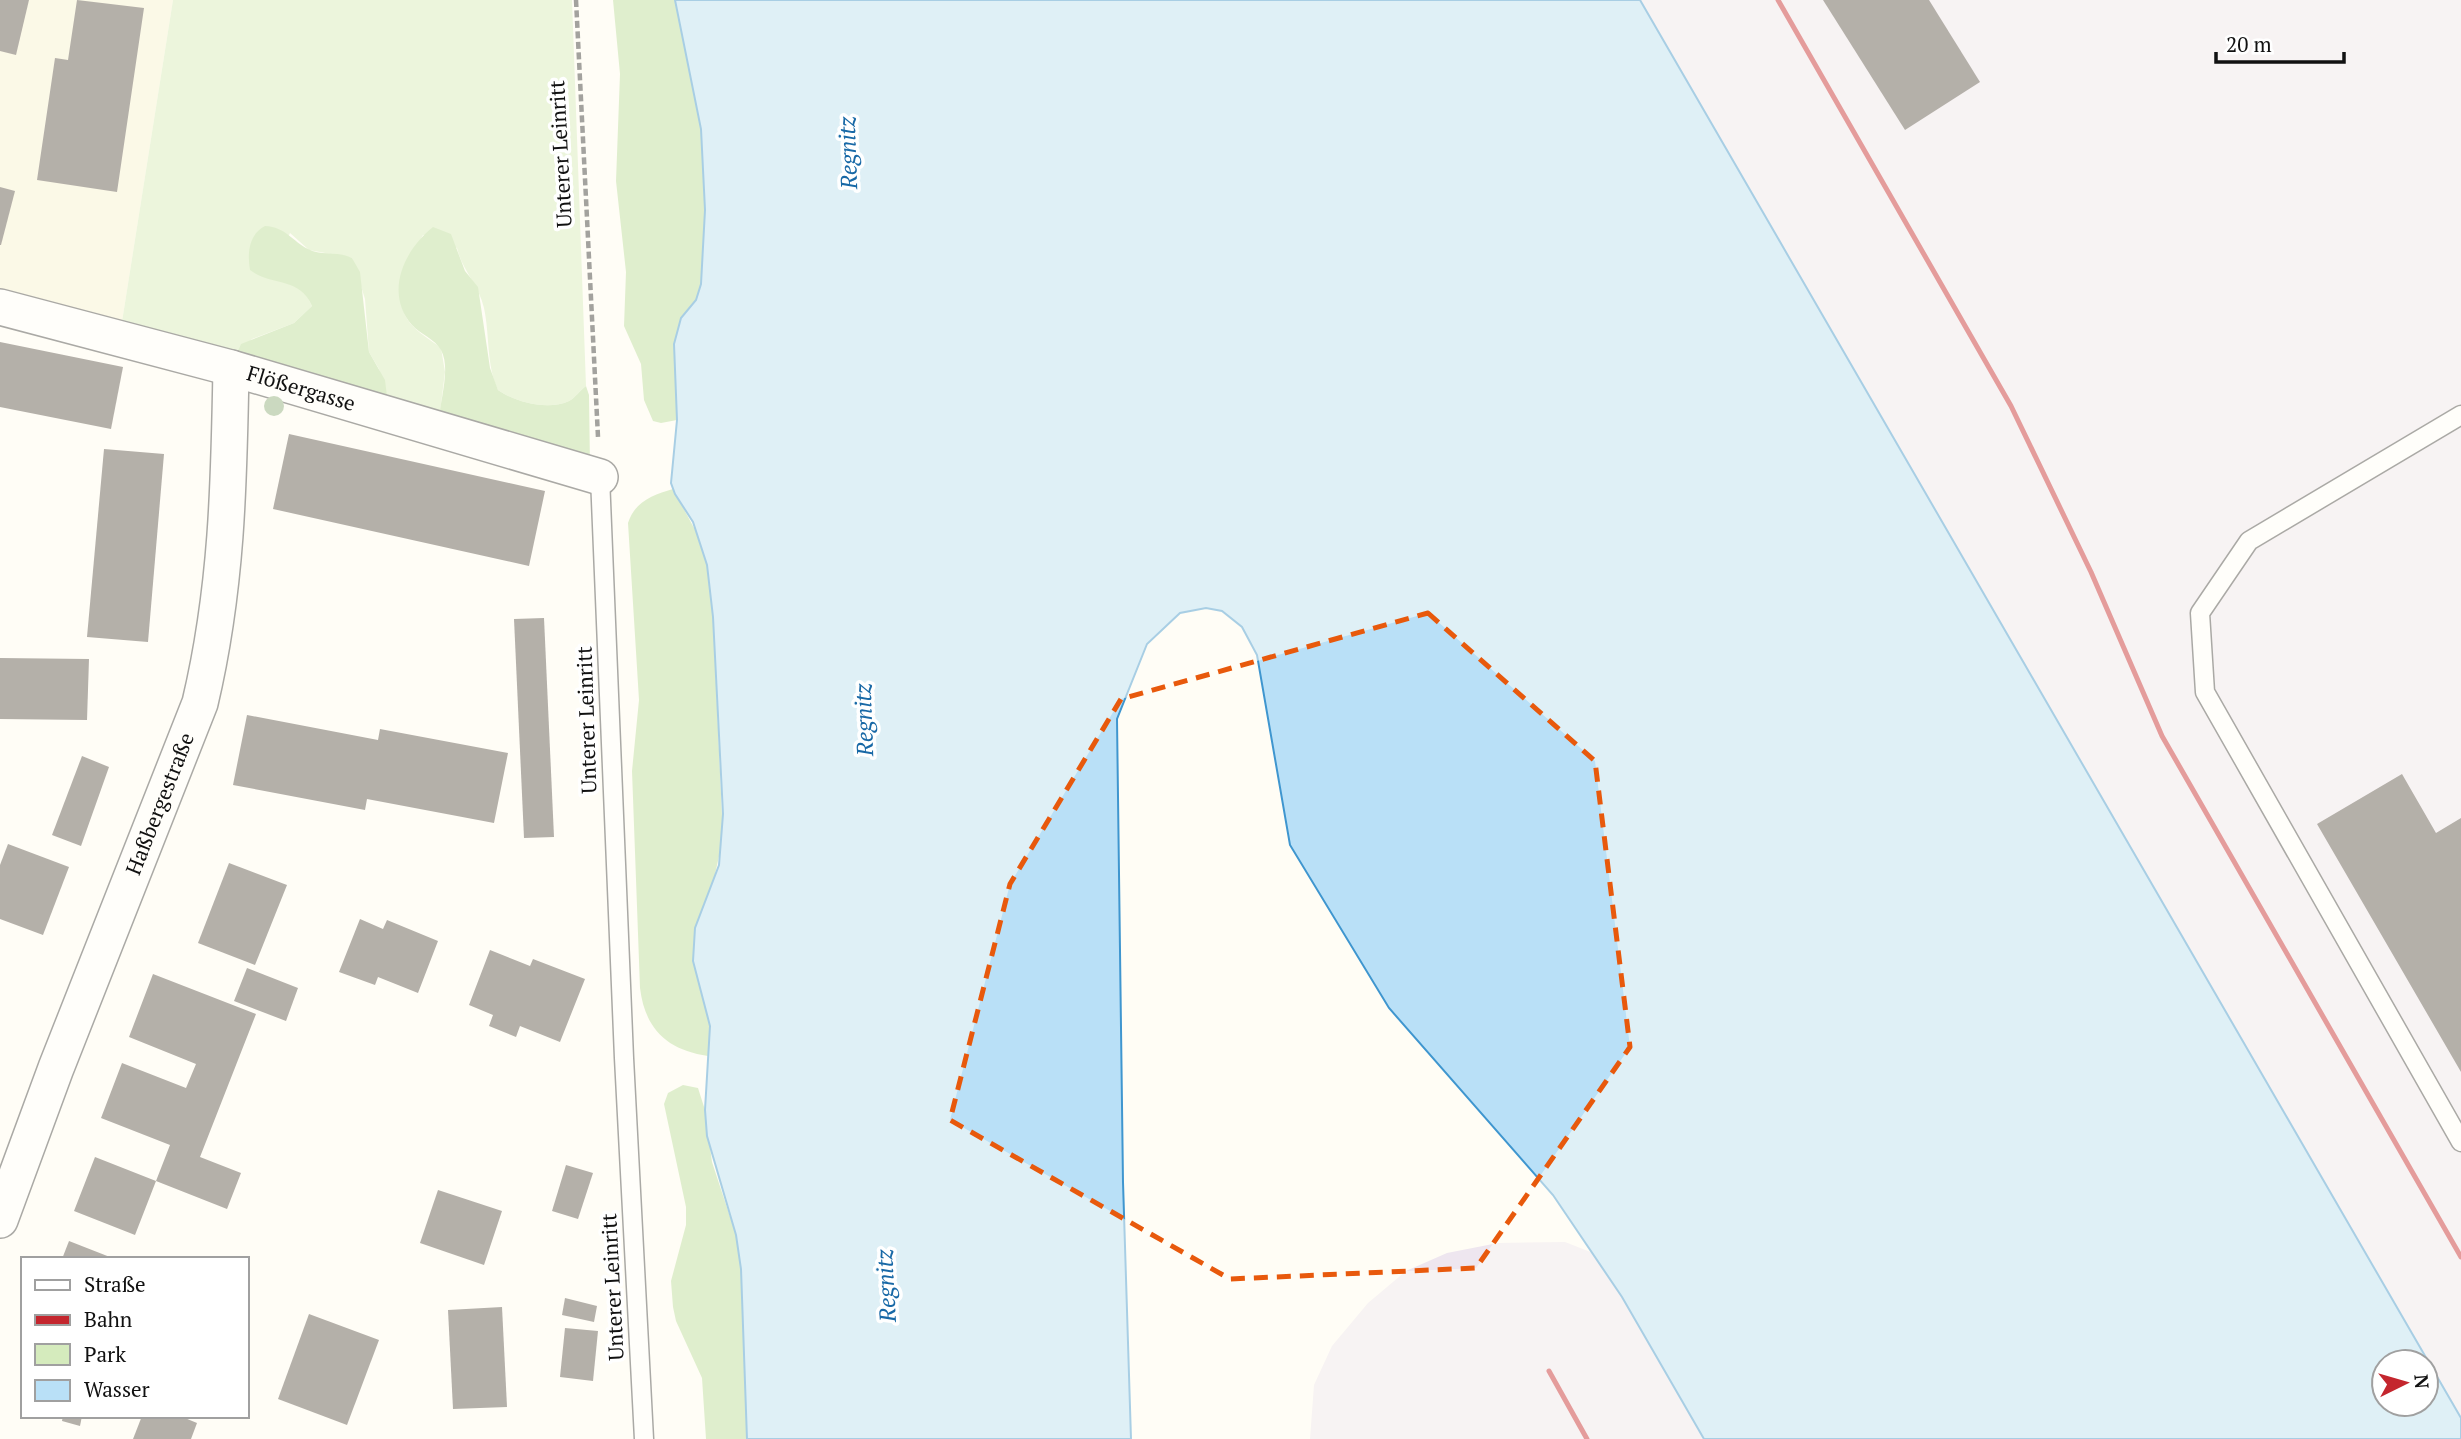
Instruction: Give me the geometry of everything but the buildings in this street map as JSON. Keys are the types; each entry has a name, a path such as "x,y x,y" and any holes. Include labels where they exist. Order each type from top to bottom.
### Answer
{"street":[{"name":"Flößergasse","path":"0,307 230,368 600,477"},
{"name":"Haßbergestraße","path":"0,1220 56,1068 200,703 214,648 228,533 230,368"}],"lane":[{"path":"2461,415 2249,541 2200,613 2205,692 2461,1142"},
{"name":"Unterer Leinritt","path":"600,477 624,1058 644,1439"}],"path":[{"name":"Unterer Leinritt","path":"576,0 600,477"}],"highlighted area":[{"path":"1428,613 1595,761 1630,1047 1476,1268 1230,1279 950,1120 1010,884 1121,699"}],"shaded area":[{"path":"0,0 173,0 121,328 0,296"},
{"path":"1124,0 2461,0 2461,1439 1310,1439 1314,1385 1332,1346 1368,1303 1406,1271 1447,1253 1498,1243 1565,1242 1593,1253 1553,1195 1389,1008 1290,845 1257,656 1242,627 1222,611 1206,608 1180,613 1147,644"}],"green space":[{"path":"173,0 572,0 586,386 569,401 551,405 522,401 498,390 490,360 484,308 457,248 423,235 403,278 401,301 410,323 441,348 445,372 439,420 388,404 379,369 369,352 365,299 352,258 309,250 290,233 270,279 284,281 300,289 312,306 294,323 252,339 236,356 121,328"},
{"path":"613,0 675,0 701,129 705,210 701,284 696,300 681,318 677,420 661,423 653,421 644,400 641,364 624,326 626,272 616,181 620,74"},
{"path":"265,226 284,232 313,251 352,258 360,272 369,352 385,380 388,404 236,356 241,344 294,323 312,306 300,290 250,270 252,239"},
{"path":"433,227 451,234 465,271 478,287 490,368 498,390 522,401 551,405 569,401 586,386 589,395 590,466 439,420 445,375 444,357 438,346 412,325 399,299 401,273 406,260"},
{"path":"673,489 700,539 707,565 713,617 723,838 712,888 695,928 710,1026 708,1056 681,1049 660,1035 647,1015 640,988 632,771 639,700 628,523 640,504"},
{"path":"683,1085 698,1088 705,1110 712,1162 736,1235 741,1269 747,1439 706,1439 702,1378 676,1321 673,1307 671,1281 686,1225 686,1207 664,1104 668,1093"}],"water":[{"name":"Regnitz","path":"675,0 1640,0 2420,1348 2370,1348 2370,1418 2440,1418 2440,1382 2461,1418 2461,1439 1704,1439 1622,1297 1553,1195 1389,1008 1290,845 1257,655 1242,627 1222,611 1206,608 1180,613 1147,644 1117,719 1123,1182 1131,1439 747,1439 741,1269 736,1235 707,1136 705,1110 710,1026 693,961 695,928 719,865 723,814 713,617 707,565 693,522 671,483 677,420 674,344 681,318 696,300 701,284 705,210 701,129"}],"railway":[{"path":"1778,0 2011,406 2091,572 2162,736 2461,1257"},
{"path":"1549,1371 1587,1439"}]}
